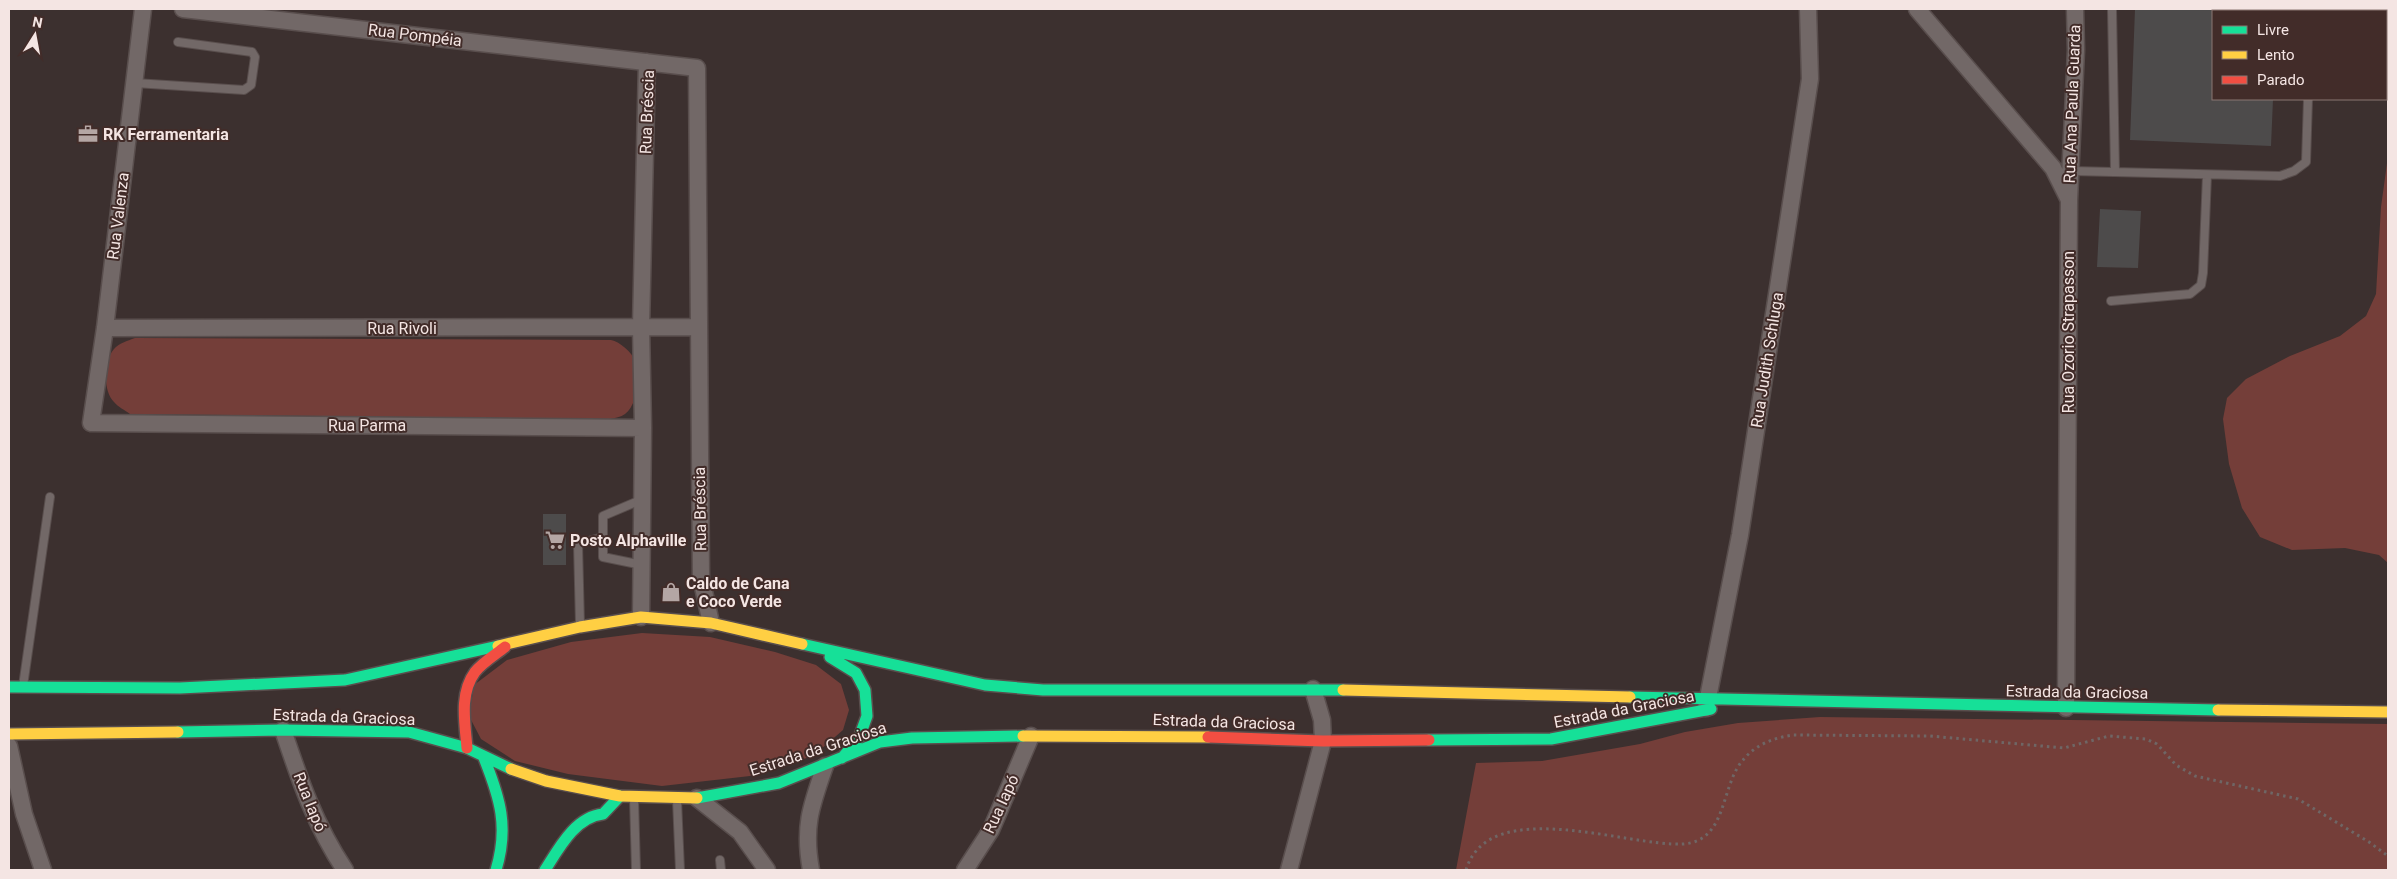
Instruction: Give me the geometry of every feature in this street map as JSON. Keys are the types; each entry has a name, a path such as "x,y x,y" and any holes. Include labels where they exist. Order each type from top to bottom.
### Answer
{"main road":[{"name":"Estrada da Graciosa","path":"9,687 180,688 345,680 580,627 641,616 711,623 916,672 985,685 1043,690 1313,689 1706,704 1764,701 2066,708 2388,712"},
{"path":"466,748 465,690 476,672 510,643"},
{"path":"807,646 856,673 865,690 867,716 859,738 832,763"},
{"name":"Estrada da Graciosa","path":"9,734 283,730 409,732 466,748 484,758 546,781 634,798 696,798 779,783 880,742 932,737 1182,736 1323,741 1550,739 1706,704"},
{"path":"484,758 495,786 504,818 501,856 496,870"},
{"path":"544,870 573,829 598,814 603,814 620,796"}],"street":[{"name":"Rua Valenza","path":"91,423 105,328 143,9"},
{"name":"Rua Pompéia","path":"183,9 647,62"},
{"name":"Rua Judith Schluga","path":"1706,704 1740,534 1810,79 1808,9"},
{"name":"Rua Ozorio Strapasson","path":"1917,9 2053,168 2069,200 2066,708"},
{"name":"Rua Ana Paula Guarda","path":"2069,200 2072,171 2076,50 2075,9"},
{"name":"Rua Bréscia","path":"641,616 643,428 641,327 647,62 697,68 701,578 711,623"},
{"name":"Rua Rivoli","path":"105,328 699,327"},
{"name":"Rua Parma","path":"91,423 643,428"},
{"path":"1289,870 1323,741 1322,720 1313,689"},
{"name":"Rua Iapó","path":"283,730 303,790 321,831 345,870"},
{"name":"Rua Iapó","path":"965,870 991,830 1032,736"},
{"path":"9,746 24,814 44,870"},
{"path":"811,870 806,846 809,812 832,763"},
{"path":"696,798 740,832 767,870"}],"lane":[{"path":"2112,9 2115,172"},
{"path":"135,83 244,90 251,85 255,57 252,52 178,42"},
{"path":"2072,171 2280,176 2294,171 2306,162 2308,100"},
{"path":"2111,301 2190,294 2201,285 2206,175"},
{"path":"22,688 50,497"},
{"path":"642,499 602,516 603,557 642,565"},
{"path":"580,627 578,544 603,537"},
{"path":"634,798 636,870"},
{"path":"677,798 680,870"},
{"path":"720,860 721,870"}],"path":[{"path":"1466,870 1470,857 1480,846 1502,834 1519,831 1596,832 1677,844 1696,841 1707,835 1715,825 1742,761 1761,745 1776,738 1793,735 1930,736 2064,748 2109,736 2146,739 2157,744 2176,765 2195,776 2298,799 2369,842 2388,856"}],"shaded area":[{"path":"2388,156 2388,563 2379,555 2345,548 2292,550 2260,537 2242,508 2229,464 2223,419 2227,398 2246,379 2290,356 2340,336 2366,316 2376,294 2381,207"},
{"path":"135,338 611,340 618,343 631,354 637,367 637,389 633,404 629,410 622,416 610,419 130,414 117,405 110,397 106,384 106,368 110,354 114,349"},
{"path":"642,633 710,637 775,652 816,665 841,684 849,710 843,730 813,756 750,776 662,786 568,774 515,761 481,739 469,716 474,685 507,660 571,642"},
{"path":"1820,717 2388,724 2388,870 1456,870 1476,763 1542,761 1640,744 1685,732 1738,723"}],"building":[{"path":"2135,9 2276,9 2212,10 2212,100 2273,100 2271,146 2130,140"},
{"path":"2100,209 2141,211 2138,268 2097,267"},
{"name":"Posto Alphaville","path":"543,514 566,514 566,565 543,565"}],"traffic: fast":[{"path":"802,644 985,685 1043,690 1343,690"},
{"path":"9,687 180,688 345,680 498,646"},
{"path":"830,657 856,673 865,690 867,716 859,738 842,758"},
{"path":"1630,697 2218,710"},
{"path":"1429,740 1551,739 1711,709"},
{"path":"178,732 283,730 409,732 467,748 511,769"},
{"path":"697,798 779,783 880,742 912,738 1023,736"},
{"path":"484,758 501,813 502,840 496,870"},
{"path":"545,870 562,843 576,827 593,816 603,814 620,796"}],"traffic: slow":[{"path":"498,646 580,627 641,617 711,623 802,644"},
{"path":"1343,690 1630,697"},
{"path":"2218,710 2388,712"},
{"path":"9,734 178,732"},
{"path":"1023,736 1208,737"},
{"path":"511,769 546,781 620,796 697,798"}],"traffic: jam":[{"path":"467,748 464,709 470,681 482,665 505,647"},
{"path":"1208,737 1323,741 1429,740"}],"place":[{"name":"RK Ferramentaria","path":"88,134"},
{"name":"Posto Alphaville","path":"555,540"},
{"name":"Caldo de Cana e Coco Verde","path":"671,592"}]}
